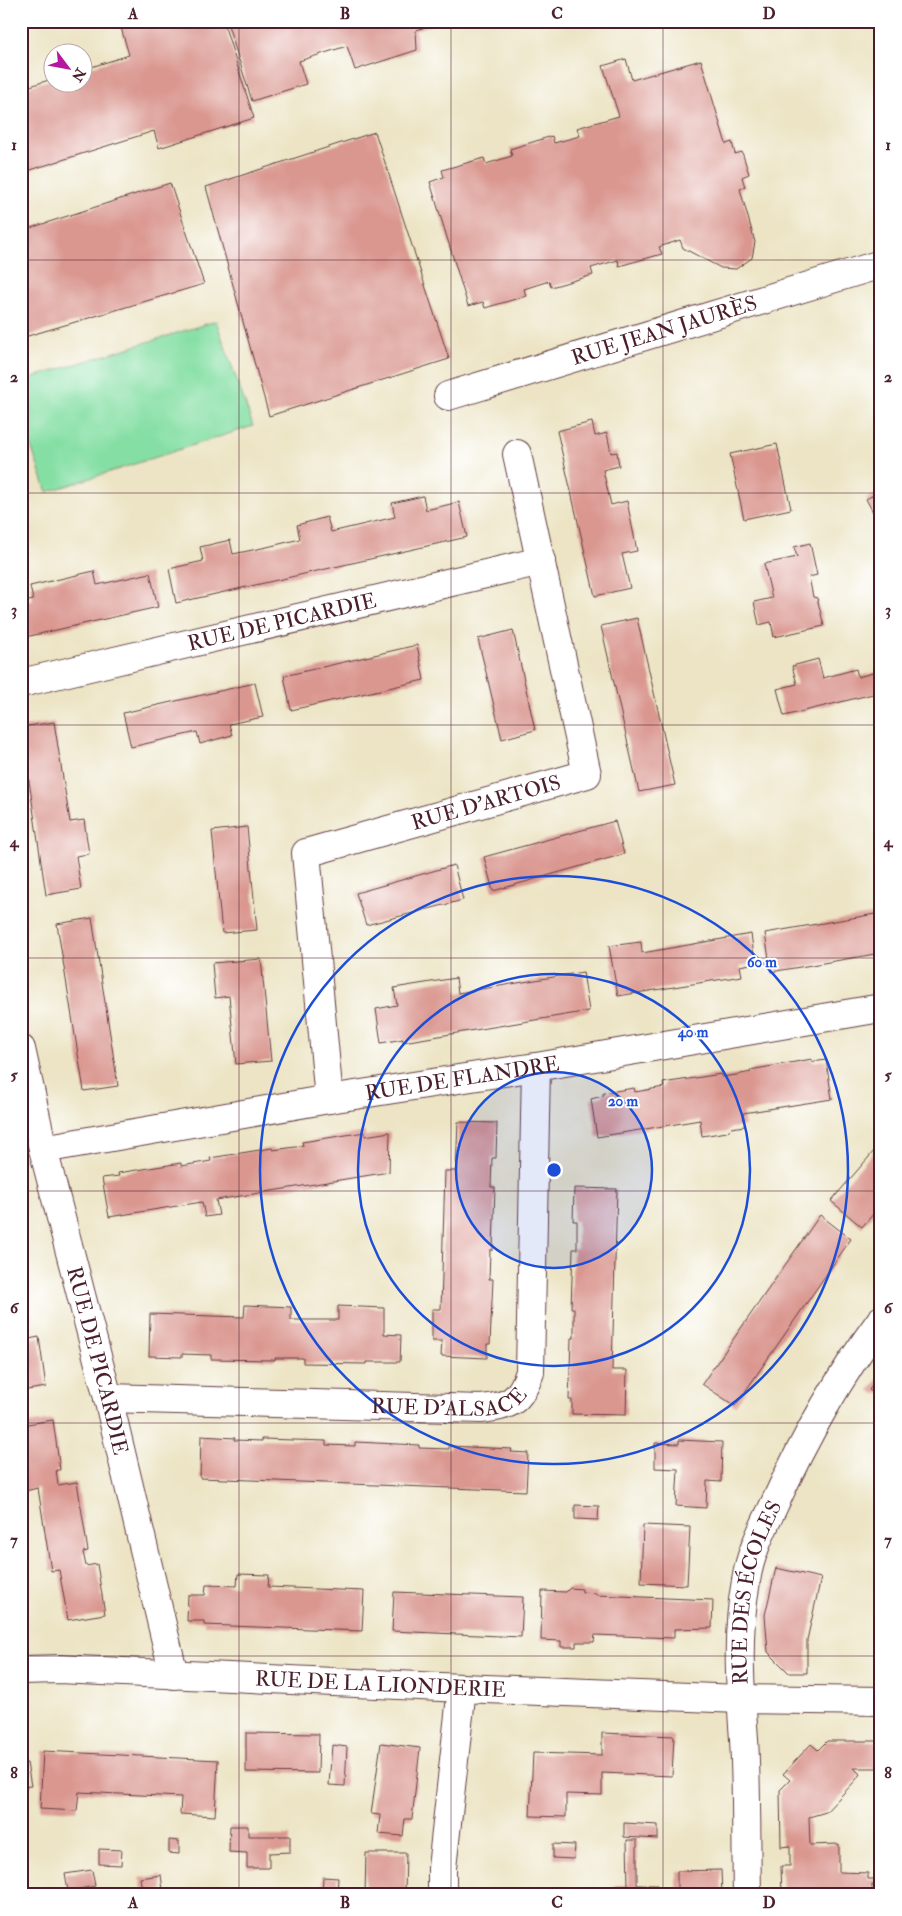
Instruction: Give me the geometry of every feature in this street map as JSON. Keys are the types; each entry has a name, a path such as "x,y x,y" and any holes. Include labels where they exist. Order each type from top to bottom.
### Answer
{"street":[{"name":"RUE JEAN JAURÈS","path":"448,396 881,264"},
{"name":"RUE D'ARTOIS","path":"330,1099 306,853 587,774 517,454"},
{"name":"RUE DE PICARDIE","path":"21,683 541,561"},
{"name":"RUE DE FLANDRE","path":"43,1149 330,1099 536,1067 881,1008"},
{"name":"RUE DE PICARDIE","path":"21,1049 43,1149 108,1398 174,1674"},
{"name":"RUE D'ALSACE","path":"108,1398 481,1409 502,1407 515,1400 524,1389 530,1372 536,1067"},
{"name":"RUE DES ÉCOLES","path":"746,1895 744,1748 738,1644 741,1606 753,1552 808,1436 840,1380 881,1320"},
{"name":"RUE DE LA LIONDERIE","path":"21,1670 59,1669 740,1699 881,1701"},
{"path":"442,1895 442,1868 462,1688"}],"green space":[{"path":"216,321 253,426 47,492 21,418 21,381"}],"building":[{"path":"119,21 223,21 254,118 159,148 154,131 21,173 21,89 42,82 42,92 92,92 92,67 129,55"},
{"path":"227,22 442,22 416,30 417,50 355,70 347,46 299,61 306,84 252,101"},
{"path":"626,59 632,80 701,60 726,144 732,142 735,154 742,152 749,174 742,177 745,187 740,189 755,242 752,258 736,269 721,268 683,248 680,240 659,247 662,254 619,266 618,260 591,268 593,275 551,287 549,281 524,289 526,296 485,308 483,302 468,306 430,182 444,177 442,170 484,158 486,164 512,156 510,149 552,136 554,143 580,136 577,128 619,116 603,66"},
{"path":"375,132 449,359 269,416 206,187"},
{"path":"170,183 204,284 21,338 21,231"},
{"path":"592,422 595,436 607,433 611,453 617,452 619,466 603,470 611,505 627,501 637,551 622,554 630,588 595,596 557,431"},
{"path":"777,444 791,509 744,519 730,454"},
{"path":"881,491 881,527 866,499"},
{"path":"423,496 426,510 459,502 467,537 176,603 169,569 203,561 200,547 230,540 233,554 267,547 300,539 297,525 327,517 331,532 395,517 392,503"},
{"path":"810,543 817,575 809,577 813,597 817,598 824,626 774,637 771,622 759,625 754,602 772,598 764,564 797,557 794,547"},
{"path":"94,571 97,585 150,573 158,607 21,638 21,603 33,600 30,586"},
{"path":"637,618 675,785 639,792 601,626"},
{"path":"513,630 535,730 502,739 478,639"},
{"path":"417,645 424,680 291,710 284,676"},
{"path":"818,659 823,678 856,669 858,677 880,671 881,692 784,716 777,689 797,684 792,666"},
{"path":"255,683 263,717 229,724 232,735 200,744 197,732 131,747 123,713"},
{"path":"54,722 70,822 84,820 89,854 76,856 81,889 46,895 21,727"},
{"path":"615,821 624,854 493,891 484,857"},
{"path":"247,827 257,930 222,933 212,831"},
{"path":"454,865 463,900 366,925 356,893"},
{"path":"881,913 881,953 771,972 765,933"},
{"path":"92,918 118,1086 84,1091 57,924"},
{"path":"751,934 755,963 740,966 742,976 618,996 609,946 641,942 642,953"},
{"path":"261,959 271,1061 236,1064 229,996 215,998 212,963"},
{"path":"583,972 589,1011 403,1042 403,1039 381,1043 376,1009 397,1005 394,988 456,978 458,993"},
{"path":"812,1059 812,1062 826,1060 832,1099 743,1113 745,1126 731,1128 727,1132 702,1136 700,1120 597,1137 591,1099 603,1096 603,1093 634,1088 635,1092 664,1087 663,1083 721,1074 722,1077 736,1075 751,1072 750,1070"},
{"path":"458,1122 497,1123 496,1158 492,1158 491,1187 495,1187 493,1250 490,1250 489,1279 493,1279 490,1344 487,1344 487,1358 441,1356 442,1341 432,1341 432,1309 441,1309 445,1171 456,1171"},
{"path":"365,1132 365,1136 390,1132 389,1172 216,1200 219,1215 205,1217 202,1202 109,1217 102,1178 119,1176 118,1173 181,1163 181,1166 211,1161 210,1158 272,1148 273,1150 303,1146 302,1142"},
{"path":"881,1143 881,1205 862,1227 831,1201"},
{"path":"574,1188 617,1189 612,1370 627,1370 626,1415 572,1414 572,1400 569,1400 571,1338 574,1338 574,1308 571,1308 573,1249 577,1249 577,1221 573,1221"},
{"path":"820,1215 851,1239 735,1406 702,1384"},
{"path":"21,1272 30,1323 27,1324 29,1339 39,1337 46,1387 21,1391"},
{"path":"245,1305 291,1307 291,1320 338,1320 338,1306 384,1308 384,1334 401,1335 400,1362 367,1362 367,1364 303,1363 303,1358 275,1358 275,1360 211,1359 211,1355 182,1354 182,1357 149,1356 150,1314 244,1317"},
{"path":"881,1374 881,1394 875,1394 869,1390"},
{"path":"53,1420 60,1470 56,1470 58,1485 77,1482 88,1551 83,1552 86,1566 97,1564 105,1614 68,1620 59,1570 51,1571 38,1488 25,1491 21,1467 21,1425"},
{"path":"201,1436 235,1438 234,1440 326,1441 326,1445 355,1446 355,1442 419,1445 419,1448 449,1449 449,1446 512,1449 511,1452 528,1453 526,1491 200,1478"},
{"path":"679,1440 722,1442 721,1482 707,1481 706,1508 676,1506 678,1469 655,1468 655,1443 679,1444"},
{"path":"575,1505 599,1506 598,1520 575,1519"},
{"path":"643,1525 690,1527 687,1585 641,1583"},
{"path":"776,1568 821,1578 807,1640 807,1673 789,1673 768,1652 765,1615"},
{"path":"238,1574 269,1575 268,1587 364,1591 362,1631 204,1625 204,1621 187,1621 188,1595 205,1595 206,1585 237,1586"},
{"path":"570,1588 582,1589 582,1592 596,1593 596,1595 713,1600 712,1628 674,1629 674,1638 595,1635 594,1642 576,1642 576,1647 561,1647 561,1641 541,1640 542,1591 566,1592"},
{"path":"394,1592 523,1597 521,1637 392,1631"},
{"path":"246,1733 319,1734 318,1773 246,1772"},
{"path":"602,1733 674,1736 672,1776 602,1773 602,1795 566,1794 566,1817 530,1816 533,1753 602,1755"},
{"path":"827,1741 881,1741 881,1775 878,1775 878,1768 854,1768 860,1774 855,1781 826,1812 809,1817 810,1845 839,1844 839,1872 868,1873 868,1879 881,1879 881,1885 872,1885 872,1895 782,1895 781,1866 790,1866 790,1846 781,1847 780,1790 790,1780 783,1774 811,1744 818,1750"},
{"path":"381,1743 420,1748 412,1819 405,1819 403,1836 378,1834 380,1815 371,1814"},
{"path":"332,1745 347,1747 345,1786 329,1785"},
{"path":"43,1751 218,1760 215,1816 180,1814 181,1797 79,1792 77,1811 40,1809"},
{"path":"21,1763 27,1763 31,1786 21,1787"},
{"path":"624,1823 658,1825 658,1839 624,1837"},
{"path":"230,1826 248,1826 248,1836 290,1836 290,1852 269,1853 269,1868 247,1868 247,1853 229,1852"},
{"path":"169,1840 179,1841 179,1854 169,1853"},
{"path":"627,1840 637,1840 637,1885 657,1885 657,1895 615,1895 615,1885 628,1885"},
{"path":"553,1844 575,1845 574,1859 553,1858"},
{"path":"99,1849 122,1850 121,1865 99,1864"},
{"path":"366,1853 406,1853 405,1895 365,1895"},
{"path":"92,1870 95,1886 68,1891 65,1874"},
{"path":"721,1870 722,1895 677,1895 677,1871"},
{"path":"161,1875 163,1890 143,1894 140,1878"},
{"path":"323,1877 338,1878 337,1895 322,1895"}]}
